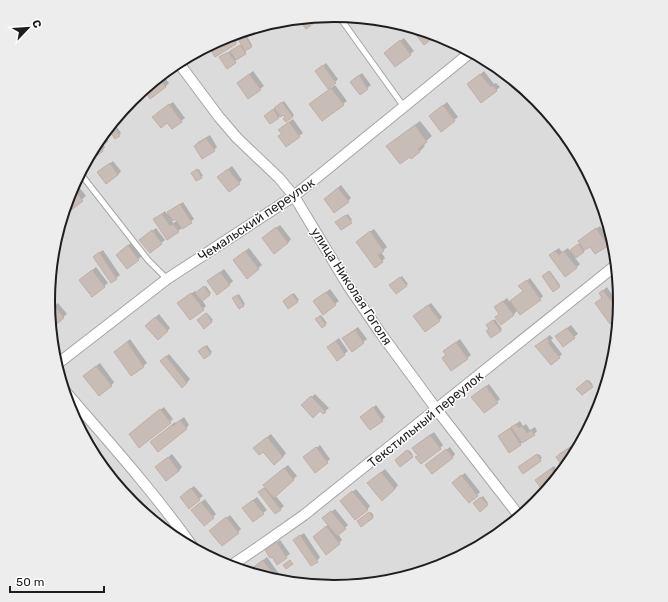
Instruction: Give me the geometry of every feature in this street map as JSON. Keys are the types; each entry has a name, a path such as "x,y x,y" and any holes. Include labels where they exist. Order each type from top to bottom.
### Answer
{"street":[{"name":"Чемальский переулок","path":"62,361 167,279 294,196 467,56"},
{"name":"улица Николая Гоголя","path":"182,67 219,117 237,138 279,178 294,196 347,284 380,331 437,410 516,512"},
{"name":"Текстильный переулок","path":"237,562 304,515 437,410 611,269"},
{"path":"73,401 157,499 186,537"}],"lane":[{"path":"343,23 404,107"},
{"path":"84,178 148,260 167,279"}],"shaded area":[{"path":"334,22 370,24 388,27 424,37 441,43 474,59 518,91 544,117 566,146 592,194 608,247 613,301 611,337 608,355 598,391 592,408 576,441 544,485 518,511 473,543 441,559 424,565 388,575 370,578 334,580 298,578 280,575 227,559 194,543 164,522 150,511 124,485 92,440 76,408 70,391 60,355 57,337 55,301 57,265 60,247 76,194 92,161 113,131 124,117 150,91 195,59 227,43 244,37 280,27 298,24"}],"building":[{"path":"314,23 306,29 302,24"},
{"path":"416,35 431,40 424,45"},
{"path":"245,37 252,47 245,51 238,39"},
{"path":"400,40 411,55 395,67 384,53"},
{"path":"234,41 236,44 215,57 211,51"},
{"path":"240,45 246,54 236,60 230,51"},
{"path":"228,52 236,63 227,69 219,57"},
{"path":"323,65 336,83 328,89 315,71"},
{"path":"249,74 261,90 248,99 237,83"},
{"path":"480,74 491,87 493,85 497,91 481,103 467,84"},
{"path":"359,75 368,89 360,95 350,82"},
{"path":"162,82 166,87 150,99 147,94"},
{"path":"331,88 344,105 322,121 309,104"},
{"path":"282,102 293,117 286,122 283,119 285,117 283,115 281,117 274,108"},
{"path":"169,104 182,122 172,129 167,123 161,128 152,117"},
{"path":"443,105 455,121 441,132 429,116"},
{"path":"273,109 279,118 270,124 264,116"},
{"path":"289,122 300,137 286,147 278,136 282,134 278,130"},
{"path":"415,125 427,142 418,149 420,152 411,159 410,157 400,164 386,146"},
{"path":"115,128 120,136 115,139 111,133"},
{"path":"206,138 215,151 202,159 194,146"},
{"path":"101,148 103,151 94,158"},
{"path":"110,163 118,175 106,184 97,172"},
{"path":"197,169 202,178 196,181 191,173"},
{"path":"228,169 240,184 229,192 217,177"},
{"path":"338,188 349,202 334,213 324,199"},
{"path":"77,192 83,201 70,211"},
{"path":"180,204 192,223 182,229 175,219 173,221 167,212"},
{"path":"162,214 170,226 173,224 179,232 167,240 153,219"},
{"path":"346,215 352,223 341,230 335,222"},
{"path":"276,227 288,243 274,254 262,238"},
{"path":"596,228 608,246 595,254 590,247 584,250 578,241"},
{"path":"152,230 162,244 150,253 139,240"},
{"path":"370,231 384,251 378,255 383,262 375,268 356,242"},
{"path":"578,244 584,252 576,258 570,250"},
{"path":"128,245 139,260 127,269 116,255"},
{"path":"245,251 259,269 247,279 233,260"},
{"path":"555,251 559,255 564,251 577,268 565,277 549,255"},
{"path":"99,252 117,279 111,283 93,257"},
{"path":"92,270 105,287 92,297 79,280"},
{"path":"549,271 560,287 553,292 542,276"},
{"path":"220,272 230,285 217,295 207,281"},
{"path":"400,277 407,286 396,294 389,285"},
{"path":"527,280 541,300 520,315 510,301 523,291 518,286"},
{"path":"204,286 210,295 202,301 195,293"},
{"path":"603,290 613,304 612,322 610,324 595,303 602,298 599,293"},
{"path":"326,292 336,305 323,315 313,301"},
{"path":"191,293 204,310 190,320 177,303"},
{"path":"292,294 298,302 288,309 283,301"},
{"path":"237,295 244,306 239,309 232,298"},
{"path":"503,301 514,315 501,325 495,317 499,314 494,307"},
{"path":"428,305 440,321 425,332 413,316"},
{"path":"55,307 64,318 56,325"},
{"path":"206,313 212,322 204,329 197,320"},
{"path":"320,316 326,325 322,328 315,319"},
{"path":"155,317 168,331 158,340 145,326"},
{"path":"493,320 501,331 491,338 486,331 489,329 486,325"},
{"path":"567,328 575,338 563,347 555,336"},
{"path":"355,330 364,343 352,352 342,338"},
{"path":"547,338 550,342 548,343 560,358 551,365 535,346"},
{"path":"336,341 345,355 337,361 327,347"},
{"path":"127,342 144,367 131,376 114,352"},
{"path":"456,342 468,359 451,371 442,358 446,355 443,351"},
{"path":"205,346 211,354 204,359 198,351"},
{"path":"166,356 187,383 182,388 160,361"},
{"path":"96,366 112,386 99,396 83,376"},
{"path":"587,380 593,387 582,395 576,389"},
{"path":"486,386 498,403 484,413 471,397"},
{"path":"311,396 326,412 323,414 320,411 313,418 301,405"},
{"path":"373,407 383,421 370,430 360,417"},
{"path":"160,409 171,423 139,448 129,434"},
{"path":"180,420 187,429 158,452 150,442"},
{"path":"516,424 519,428 522,426 527,433 531,430 535,435 522,443 511,427"},
{"path":"510,428 521,445 509,453 498,436"},
{"path":"430,435 441,449 421,464 415,457 418,456 412,448"},
{"path":"267,437 283,457 274,465 263,452 259,455 253,448"},
{"path":"316,447 328,463 315,473 303,457"},
{"path":"446,449 453,458 432,474 425,465"},
{"path":"567,449 569,452 560,464 556,457"},
{"path":"407,450 413,457 400,467 395,460"},
{"path":"537,454 541,461 523,474 518,467"},
{"path":"168,457 179,471 166,481 155,467"},
{"path":"284,468 294,480 274,498 263,485"},
{"path":"551,469 554,473 541,488 535,480"},
{"path":"381,472 395,489 382,501 367,483"},
{"path":"461,475 478,496 469,503 452,483"},
{"path":"191,488 200,500 189,509 180,497"},
{"path":"264,488 281,510 275,514 258,492"},
{"path":"352,491 368,510 355,520 340,501"},
{"path":"481,497 488,505 480,512 473,503"},
{"path":"253,500 264,514 253,522 242,508"},
{"path":"201,502 214,518 204,526 191,510"},
{"path":"331,511 346,529 337,536 322,518"},
{"path":"369,512 373,518 361,527 357,521"},
{"path":"226,517 239,533 222,546 209,531"},
{"path":"326,526 340,544 326,555 313,537"},
{"path":"300,535 318,562 311,566 293,540"},
{"path":"277,542 287,558 277,565 265,550"},
{"path":"263,560 272,573 262,570 253,568"},
{"path":"290,560 293,564 286,569 283,565"}]}
